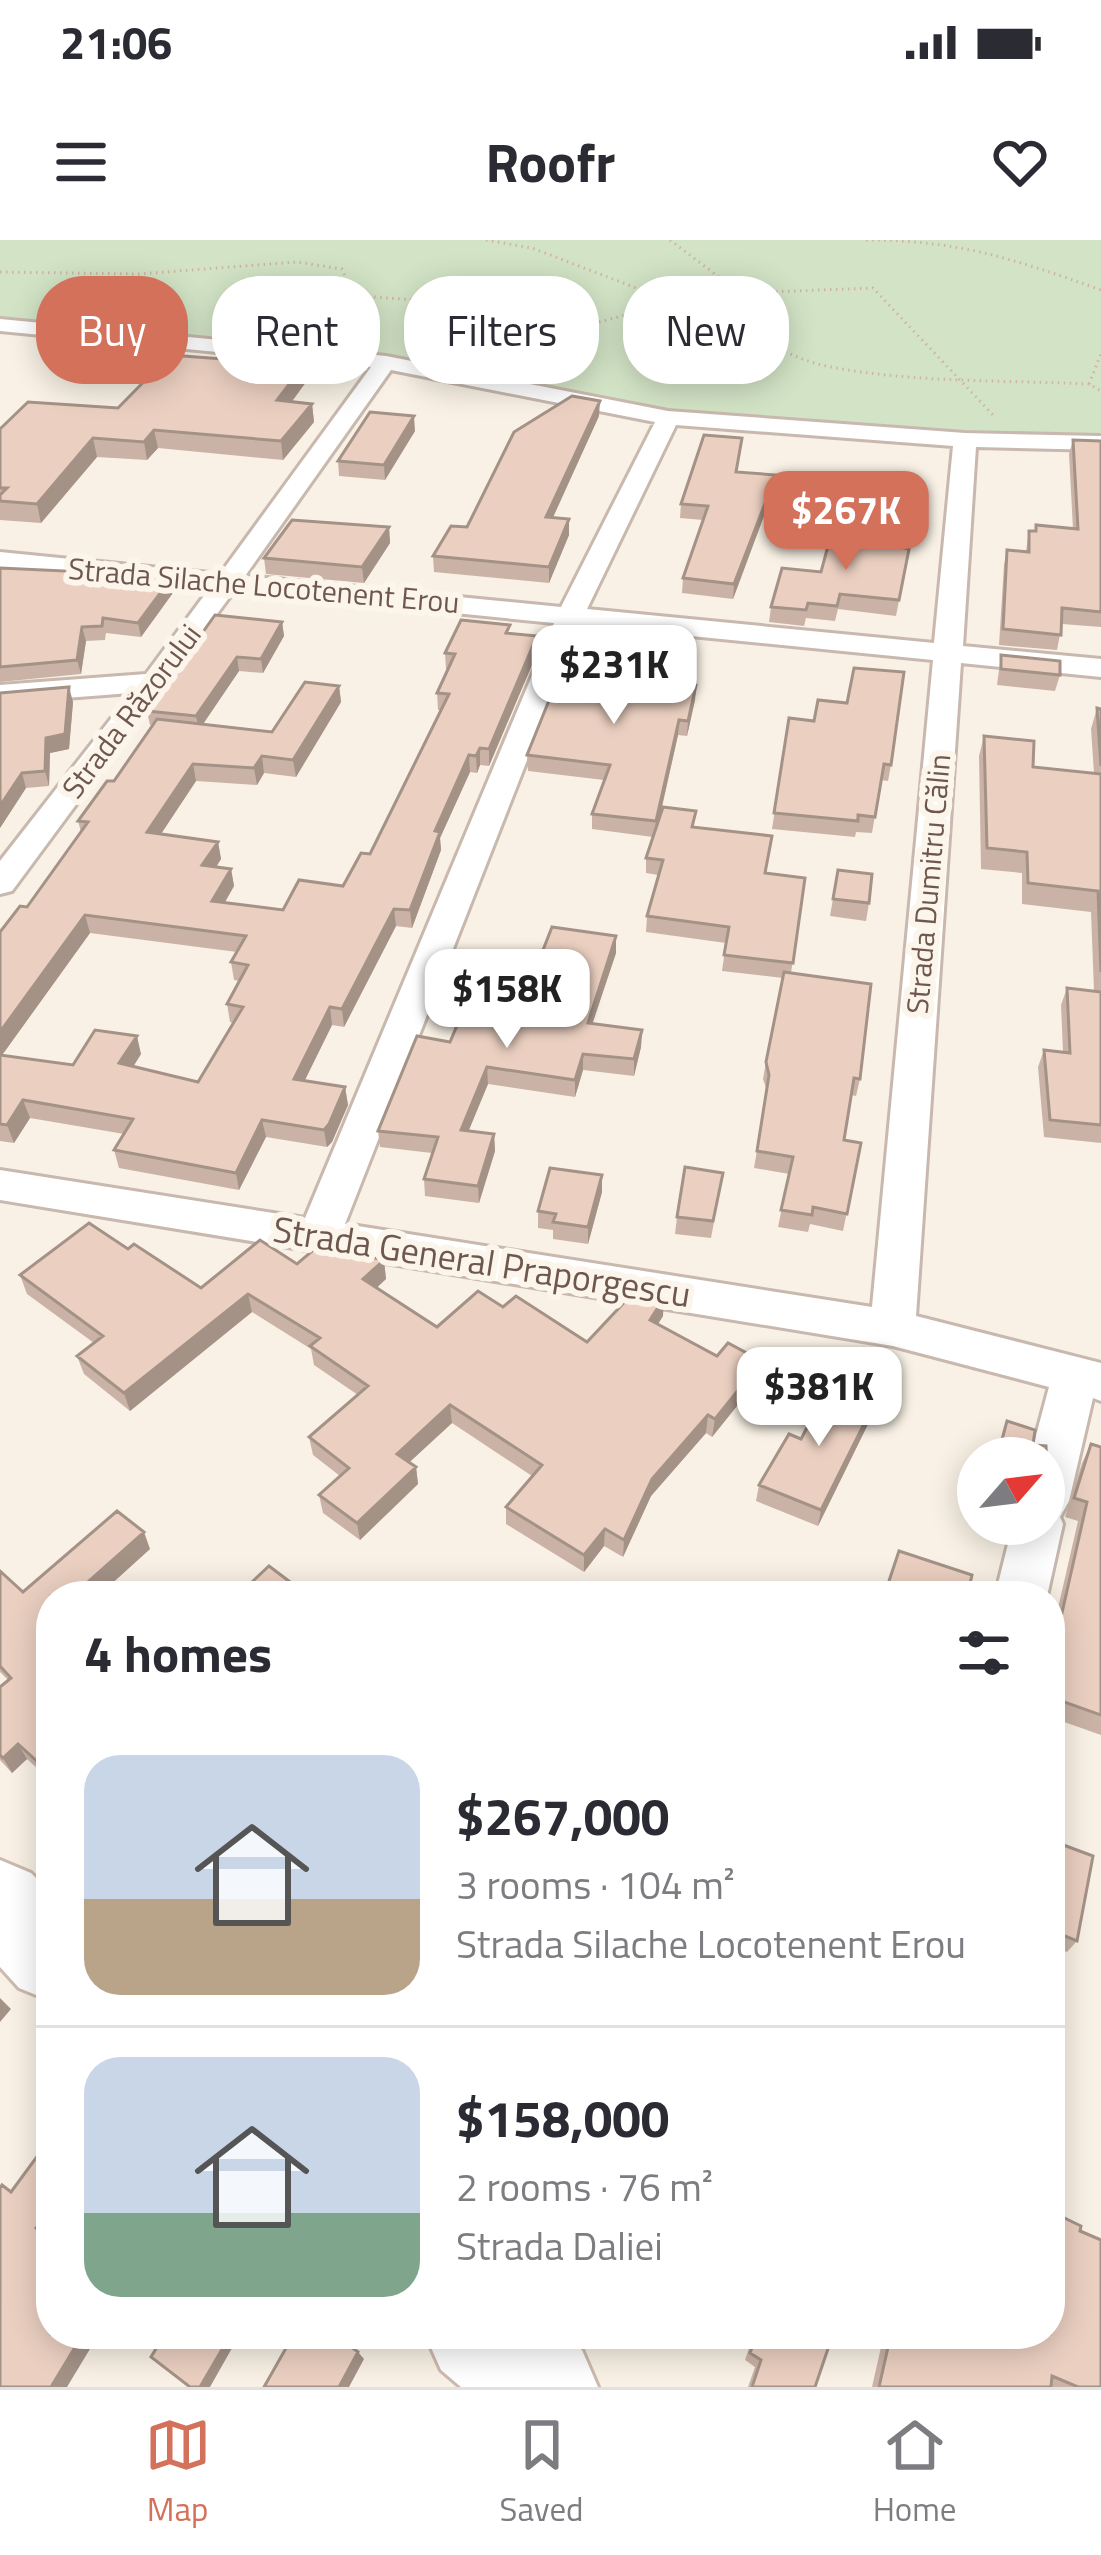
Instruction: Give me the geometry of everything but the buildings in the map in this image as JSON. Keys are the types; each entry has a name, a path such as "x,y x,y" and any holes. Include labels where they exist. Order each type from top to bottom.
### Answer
{"street":[{"path":"0,325 386,362 668,418 965,440 1101,443"},
{"name":"Strada Răzorului","path":"0,884 228,583 386,362"},
{"path":"320,1234 571,614 668,418"},
{"name":"Strada Dumitru Călin","path":"893,1328 965,440"},
{"name":"Strada Silache Locotenent Erou","path":"0,560 1101,668"},
{"path":"0,694 154,682"},
{"name":"Strada General Praporgescu","path":"0,1185 893,1328 1088,1378"},
{"path":"1065,1442 1088,1378"},
{"path":"1025,1581 1033,1545"},
{"path":"0,1904 36,1941"},
{"path":"496,2349 545,2387"}],"path":[{"path":"485,240 532,248 623,283"},
{"path":"670,240 718,276"},
{"path":"866,240 931,240 991,251 1101,290"},
{"path":"980,240 991,251"},
{"path":"0,272 138,274 297,262 342,269 351,290 375,297 497,306 584,326 623,316"},
{"path":"789,291 873,287 998,420 1005,441"},
{"path":"789,351 824,366 958,379 1089,384 1101,391"},
{"path":"1089,384 1101,354"}],"green space":[{"path":"0,240 1101,240 1101,435 951,432 687,414 525,384 599,384 599,276 404,276 404,361 380,358 380,276 212,276 212,342 188,340 188,276 36,276 36,325 0,322"}]}
